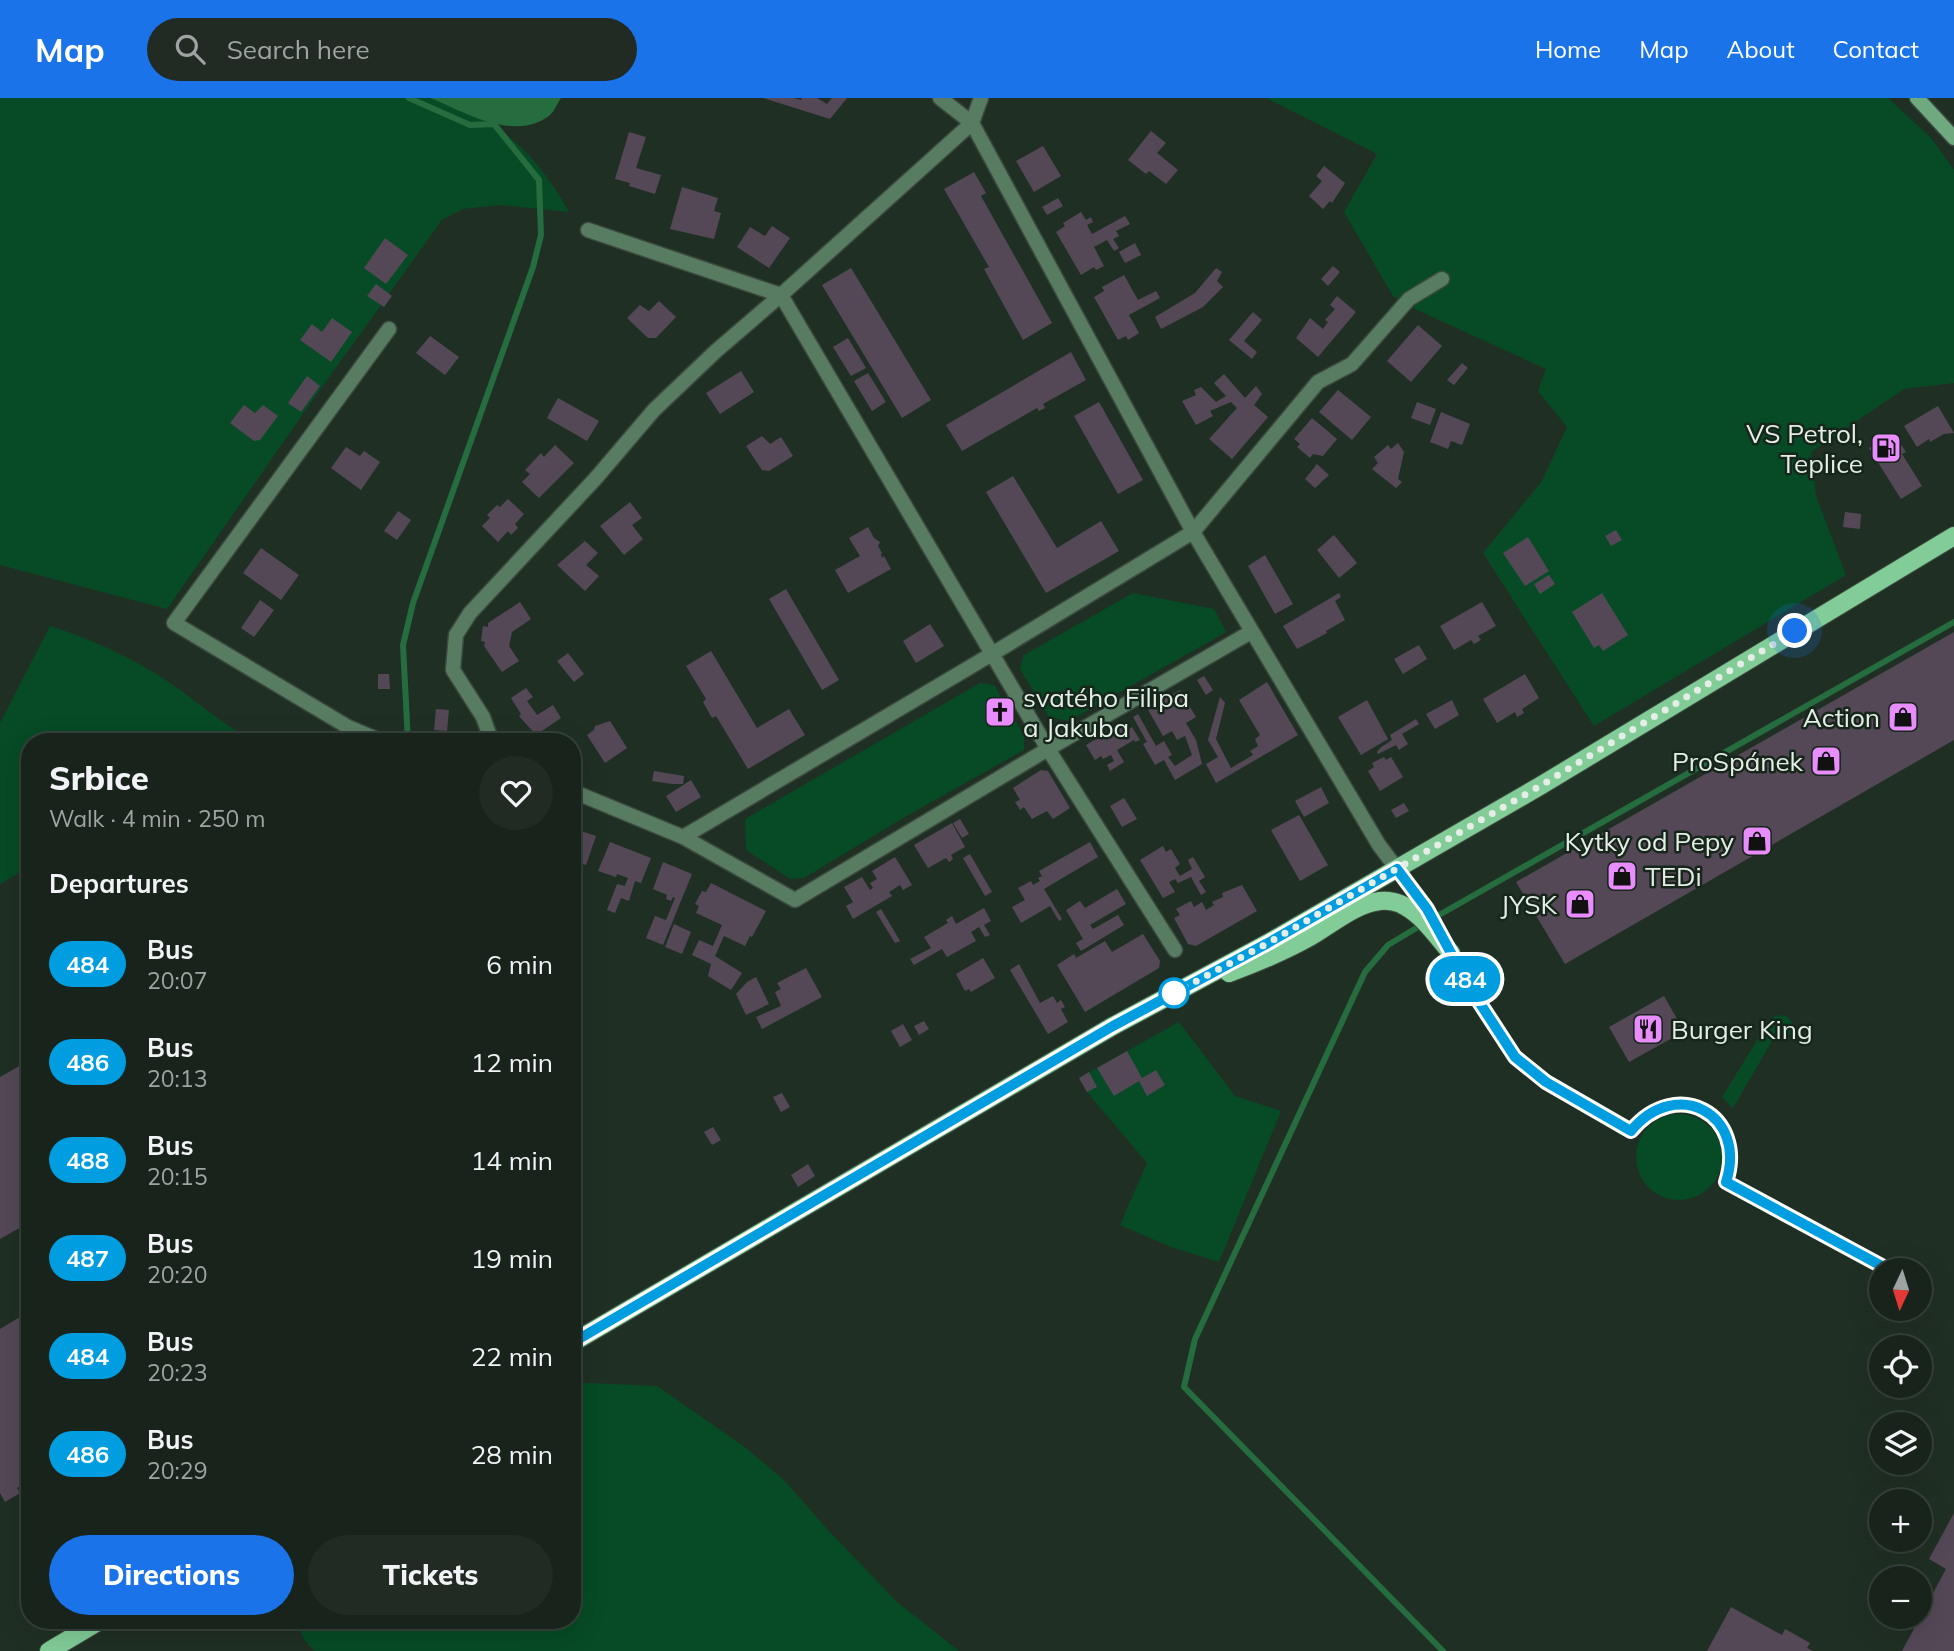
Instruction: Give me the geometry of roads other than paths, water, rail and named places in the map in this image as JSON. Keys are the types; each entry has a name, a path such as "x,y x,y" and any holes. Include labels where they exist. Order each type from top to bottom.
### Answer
{"main road":[{"path":"581,1338 1113,1026 1268,943 1540,786 1954,536"},
{"path":"1182,988 1255,964 1308,939 1365,905 1381,901 1406,906 1451,953"},
{"path":"49,1651 86,1629"}],"street":[{"path":"940,98 972,123 1193,532 1379,845 1427,909"},
{"path":"489,733 483,717 453,670 456,635 470,613 596,478 654,410 716,351 972,123 981,98"},
{"path":"1917,98 1954,138"},
{"path":"588,230 781,295 1048,749 1175,950"},
{"path":"683,837 1193,532 1318,382 1352,364 1409,299 1442,279"},
{"path":"362,733 174,623 389,329"},
{"path":"581,795 683,837 795,900 1251,632"}],"waterway":[{"path":"408,733 403,645 413,603 533,267 541,235 539,180 494,124 470,125 409,98"},
{"path":"1443,1651 1184,1387 1195,1339 1365,972 1388,945 1418,927 1954,622"}],"place":[{"name":"VS Petrol, Teplice","path":"1886,448"},
{"name":"svatého Filipa a Jakuba","path":"1000,712"},
{"name":"Action","path":"1903,717"},
{"name":"ProSpánek","path":"1826,761"},
{"name":"Kytky od Pepy","path":"1757,841"},
{"name":"TEDi","path":"1622,876"},
{"name":"JYSK","path":"1580,904"},
{"name":"Burger King","path":"1648,1029"}]}
